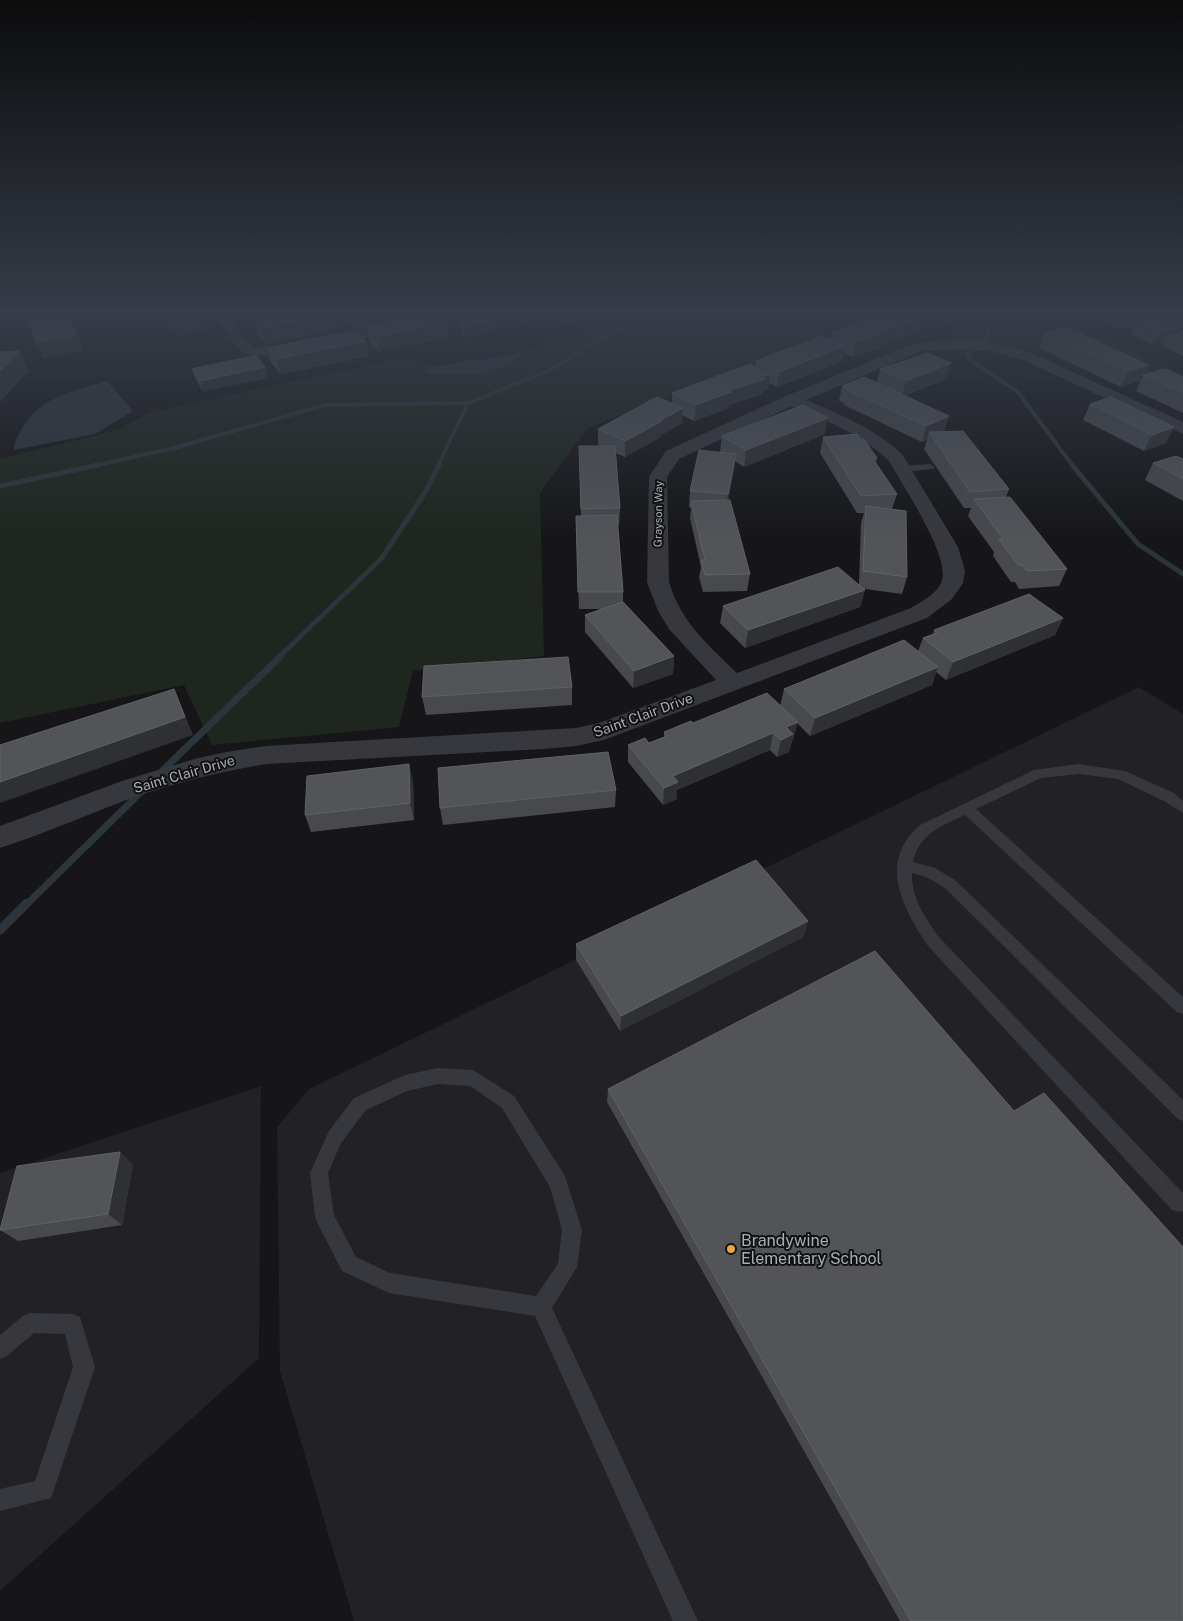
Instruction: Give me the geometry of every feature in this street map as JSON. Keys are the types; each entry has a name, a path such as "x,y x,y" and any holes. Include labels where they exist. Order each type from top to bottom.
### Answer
{"street":[{"name":"Grayson Way","path":"732,682 673,620 660,596 658,582 658,476 672,455 817,390"},
{"name":"Grayson Way","path":"1098,390 1183,429"},
{"name":"Saint Clair Drive","path":"0,836 164,777 234,758 576,737 604,732 732,682 919,613 934,604 952,584 954,571 952,559 941,535 896,458 876,441 792,400"}],"lane":[{"path":"902,469 930,468"},
{"path":"1179,1204 933,941 914,913 904,887 904,866 911,843 926,828 1039,773 1079,769 1120,774 1169,797 1183,808"},
{"path":"966,808 1183,1007"},
{"path":"904,866 930,872 950,884 1183,1112"},
{"path":"438,1076 473,1078 508,1102 558,1183 572,1230 567,1267 541,1307 389,1283 349,1264 325,1217 319,1173 335,1137 360,1104 405,1083 438,1076"},
{"path":"541,1307 686,1621"},
{"path":"0,1349 30,1323 73,1324 84,1367 43,1490 0,1500"}],"shaded area":[{"path":"77,390 114,390 133,411 95,434 14,450 16,438 27,420 46,403"},
{"path":"256,390 687,390 588,428 540,492 544,656 413,671 399,727 212,745 184,685 0,723 0,459 118,430 147,413"},
{"name":"Brandywine Elementary School","path":"1139,687 1183,714 1183,1621 354,1621 280,1371 277,1127 309,1089"},
{"path":"261,1086 259,1358 0,1591 0,1173"}],"building":[{"path":"681,390 731,390 727,391 731,392 696,405 672,393"},
{"path":"847,390 892,390 949,416 926,426"},
{"path":"657,397 683,408 625,441 598,429"},
{"path":"1111,397 1174,427 1152,435 1090,404"},
{"path":"803,405 828,418 746,450 722,436"},
{"path":"963,431 1009,489 970,492 929,432"},
{"path":"857,434 861,440 864,439 877,458 873,459 897,494 861,496 823,437"},
{"path":"579,446 615,446 620,508 581,509"},
{"path":"699,450 736,454 728,494 690,491"},
{"path":"1176,456 1183,459 1183,479 1153,463"},
{"path":"1010,497 1067,569 1027,571 1022,565 1018,565 999,539 1003,539 974,499"},
{"path":"730,500 750,574 705,575 701,560 705,560 691,501"},
{"path":"866,506 906,511 907,577 863,571"},
{"path":"617,515 623,592 578,592 576,516"},
{"path":"838,567 865,590 748,630 723,606"},
{"path":"1029,594 1063,618 953,662 923,638 937,633 934,630"},
{"path":"623,602 674,656 634,671 585,615"},
{"path":"904,640 938,667 815,718 784,689"},
{"path":"568,657 572,687 422,697 424,666"},
{"path":"174,689 185,717 0,782 0,745"},
{"path":"767,693 798,722 786,727 793,734 781,740 773,733 673,776 678,782 664,788 628,745 645,738 649,743 667,736 664,732 691,721 693,723"},
{"path":"608,752 616,790 440,808 438,768"},
{"path":"409,764 410,803 305,815 307,776"},
{"path":"756,860 808,921 621,1016 576,944"},
{"path":"875,951 1014,1111 1044,1093 1183,1247 1183,1621 911,1621 608,1089"},
{"path":"120,1152 108,1214 0,1230 17,1166"}],"waterway":[{"path":"468,403 501,390"},
{"path":"1015,390 1073,466"},
{"path":"93,466 174,448 325,405 468,403"},
{"path":"438,466 468,403"},
{"path":"0,486 98,465"},
{"path":"278,658 381,559 426,491 439,465"},
{"path":"1072,465 1138,544 1183,574"},
{"path":"159,774 280,657"},
{"path":"26,905 141,792"},
{"path":"0,930 27,903"}],"place":[{"name":"Brandywine Elementary School","path":"731,1249"}]}
